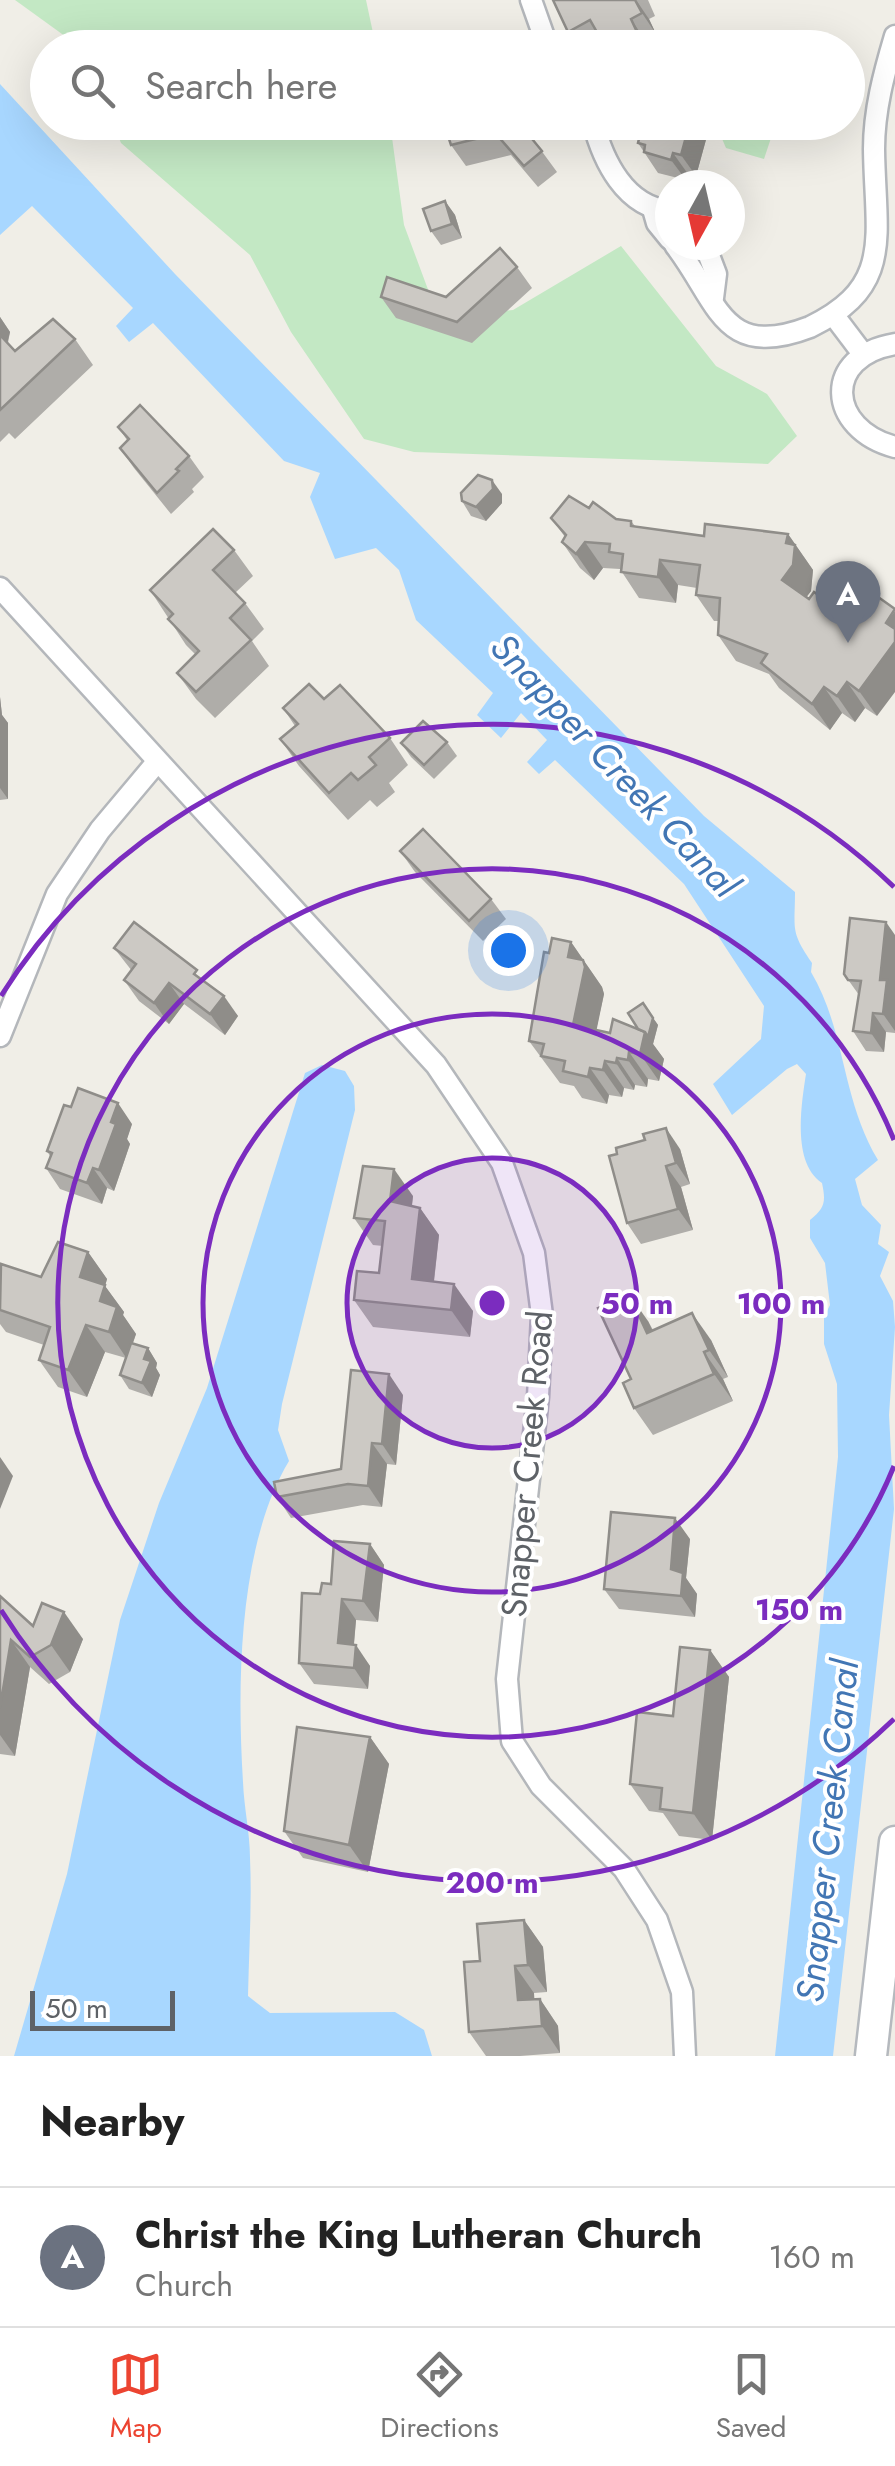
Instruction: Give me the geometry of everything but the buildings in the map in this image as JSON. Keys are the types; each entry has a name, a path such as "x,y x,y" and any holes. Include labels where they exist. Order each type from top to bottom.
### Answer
{"main road":[{"path":"871,2056 895,1842"}],"street":[{"path":"531,0 542,30"},
{"path":"685,260 727,326 751,338 787,336 835,317 874,283 884,264 874,145 882,78 895,36"},
{"path":"600,140 613,176 655,205"},
{"path":"711,260 716,274 712,298"},
{"path":"835,317 863,354"},
{"path":"895,344 863,354 842,386 844,410 858,428 895,448"},
{"name":"Snapper Creek Road","path":"0,588 436,1065 484,1131 516,1196 538,1272 542,1337 508,1678 512,1741 541,1786 624,1870 657,1920 682,1992 684,2056"},
{"path":"0,1036 56,894 100,830 157,762"}],"green space":[{"path":"15,0 366,0 372,30 56,30"},
{"path":"120,140 392,140 404,225 439,319 513,310 621,246 716,366 767,394 797,436 768,464 414,452 364,439 291,332 250,255"},
{"path":"723,140 770,140 764,159 726,148"}],"water":[{"name":"Snapper Creek Canal","path":"0,84 30,117 30,140 52,140 175,274 704,816 795,892 797,936 812,963 811,972 831,1018 857,1113 878,1160 855,1179 862,1205 881,1225 878,1244 889,1252 880,1276 893,1301 895,1327 889,1415 894,1509 833,2056 775,2056 838,1457 837,1384 824,1344 824,1317 830,1305 825,1263 810,1238 810,1220 821,1208 824,1195 822,1183 812,1174 802,1148 806,1074 797,1064 787,1069 732,1115 713,1084 761,1039 764,1006 684,884 555,760 539,774 527,762 547,740 521,713 501,738 477,715 493,693 416,620 399,570 376,548 335,559 310,497 320,473 284,461 153,323 129,342 116,326 133,308 32,206 0,235"},
{"path":"322,1065 345,1071 354,1086 355,1110 282,1404 278,1430 289,1461 272,1495 250,1574 240,1702 251,1875 248,1996 270,2013 395,2012 424,2030 432,2056 14,2056 67,1874 120,1620 159,1503 207,1388 305,1073"}],"place":[{"name":"Christ the King Lutheran Church","path":"848,643"}]}
